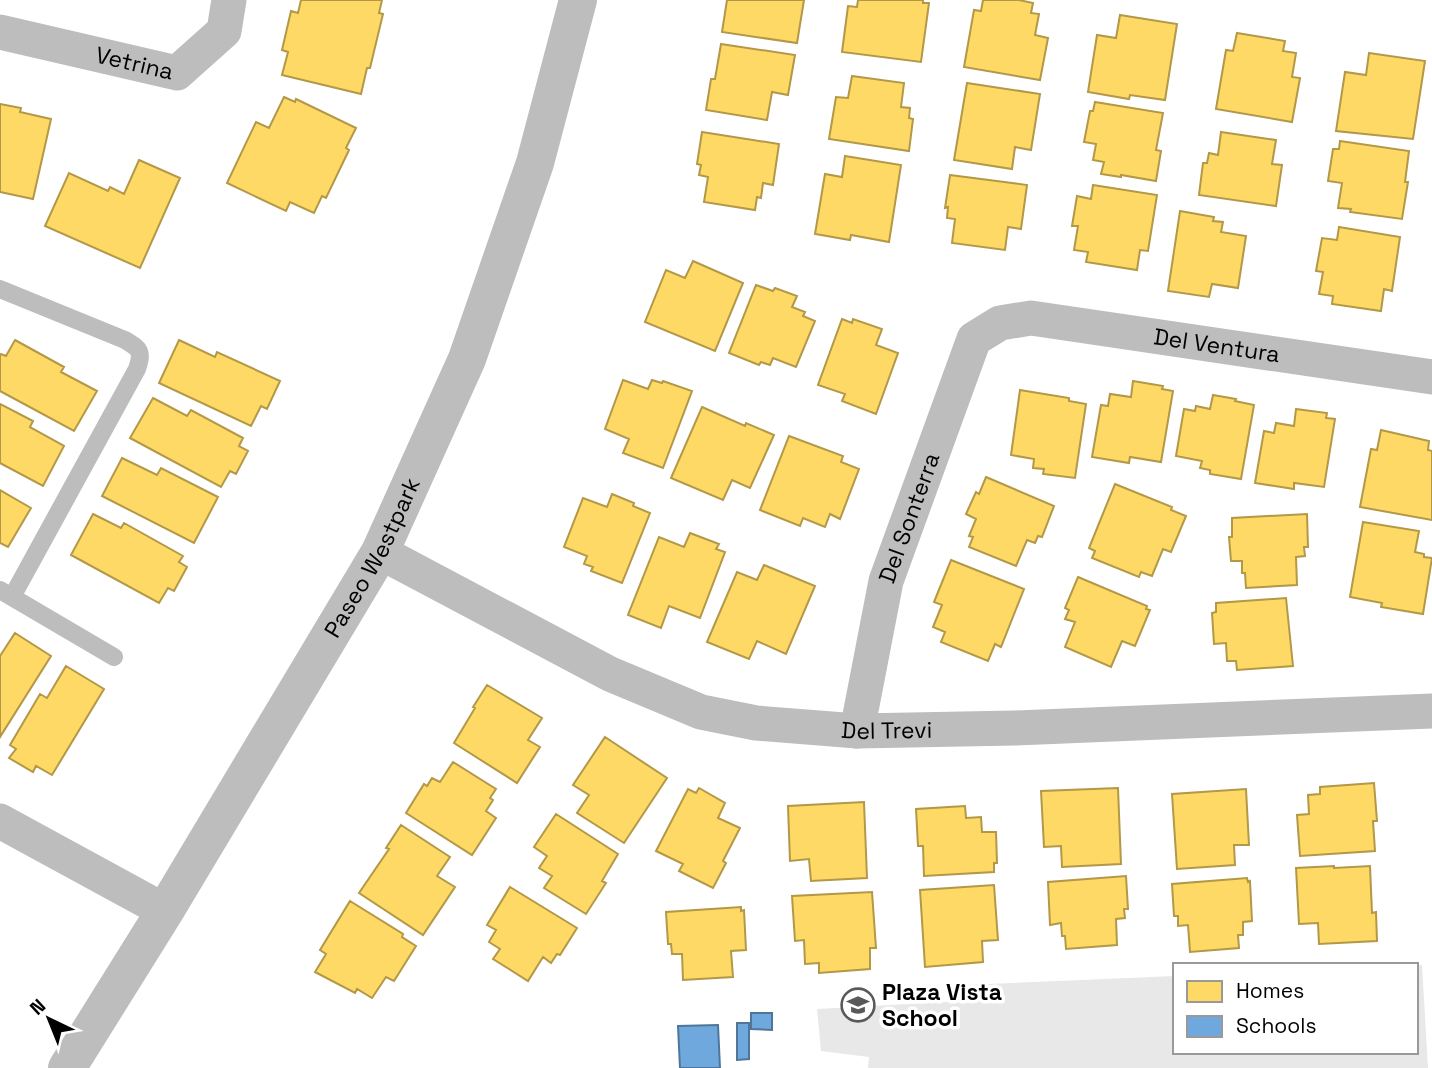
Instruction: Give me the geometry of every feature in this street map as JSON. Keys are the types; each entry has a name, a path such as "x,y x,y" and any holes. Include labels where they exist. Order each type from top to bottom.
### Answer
{"street":[{"name":"Vetrina","path":"0,32 177,73 224,31 229,0"},
{"name":"Paseo Westpark","path":"67,1068 165,911 380,552 467,359 535,163 578,0"},
{"name":"Del Ventura","path":"1000,323 1031,318 1432,377"},
{"name":"Del Sonterra","path":"857,731 886,581 974,339 1000,323"},
{"name":"Del Trevi","path":"380,552 610,674 701,712 756,723 857,731 1042,727 1432,711"},
{"path":"0,821 165,911"}],"lane":[{"path":"0,289 125,340 140,351 141,359 137,369 6,594 114,657"}],"shaded area":[{"path":"1422,965 1428,1068 868,1068 869,1057 821,1051 817,1009 963,1001 964,985 1173,976 1173,1054 1418,1054 1418,966"}],"building: Homes":[{"path":"301,0 382,0 379,13 383,14 361,94 282,75 288,52 282,50 291,11 298,13"},
{"path":"727,0 804,0 797,43 722,32"},
{"path":"858,0 923,0 923,3 929,3 921,62 842,52 848,6 857,7"},
{"path":"983,0 1019,0 1033,3 1031,13 1039,14 1035,35 1048,38 1040,80 964,67 974,10 981,11"},
{"path":"1120,15 1177,24 1165,100 1130,95 1129,99 1088,92 1097,35 1116,38"},
{"path":"1237,33 1285,41 1283,51 1296,53 1292,77 1300,78 1292,122 1216,109 1226,50 1233,51"},
{"path":"721,44 795,55 788,95 772,92 767,120 706,110"},
{"path":"1369,53 1425,61 1413,139 1336,131 1345,72 1366,75"},
{"path":"852,76 904,83 901,107 910,108 909,118 913,119 909,151 829,139 836,97 848,98"},
{"path":"967,83 1040,94 1031,150 1015,147 1012,169 954,160"},
{"path":"284,97 295,102 296,99 356,128 346,148 349,150 326,198 322,196 314,213 290,202 286,211 227,183 256,122 269,128"},
{"path":"1095,102 1163,113 1156,150 1161,151 1156,181 1101,174 1104,162 1093,160 1096,144 1084,142 1090,111 1093,111"},
{"path":"0,104 51,119 33,199 0,192"},
{"path":"702,132 779,144 773,185 763,183 761,198 757,197 755,210 704,202 708,177 699,175 701,165 697,164"},
{"path":"1221,132 1276,140 1272,164 1282,165 1276,206 1199,195 1203,163 1207,163 1209,153 1218,155"},
{"path":"1340,141 1409,151 1405,182 1408,182 1402,219 1338,208 1342,183 1328,181 1333,149 1339,149"},
{"path":"845,156 901,165 889,242 851,235 850,240 815,234 825,174 842,177"},
{"path":"139,160 180,178 140,268 45,226 69,173 108,191 110,187 124,194"},
{"path":"950,175 1027,185 1021,229 1008,227 1005,250 952,243 955,219 947,218 948,207 945,208"},
{"path":"1093,185 1157,195 1148,251 1140,250 1137,270 1086,262 1088,252 1074,250 1078,226 1072,226 1077,196 1091,199"},
{"path":"1180,211 1214,217 1213,221 1223,222 1221,232 1246,236 1238,288 1212,284 1209,297 1168,291"},
{"path":"1339,227 1400,237 1392,291 1384,289 1381,311 1332,304 1333,296 1319,294 1323,272 1316,271 1322,238 1337,240"},
{"path":"693,261 743,283 715,351 645,322 666,270 685,278"},
{"path":"756,285 797,296 792,307 805,312 803,316 815,321 796,367 773,358 770,365 761,362 759,365 729,353"},
{"path":"842,319 852,323 853,319 882,329 876,345 898,353 876,414 842,401 845,394 818,385"},
{"path":"15,340 64,367 61,372 97,391 74,431 0,391 0,356 6,356"},
{"path":"179,340 215,357 217,352 280,381 267,409 261,406 251,426 159,383"},
{"path":"623,380 648,389 652,380 663,381 692,391 663,468 623,453 629,439 605,429"},
{"path":"1133,381 1163,386 1162,389 1173,391 1161,462 1130,457 1129,463 1092,457 1101,405 1108,406 1110,394 1131,397"},
{"path":"1020,390 1069,398 1069,401 1086,404 1075,478 1043,474 1044,469 1033,468 1034,459 1011,455"},
{"path":"1213,395 1254,405 1241,479 1210,474 1210,470 1200,468 1202,461 1176,456 1184,409 1195,411 1196,406 1210,409"},
{"path":"153,398 187,416 191,410 243,438 239,446 248,451 236,474 230,471 221,487 130,438"},
{"path":"0,404 33,421 30,427 64,446 43,486 0,463"},
{"path":"702,407 745,426 746,423 774,435 750,488 732,480 723,500 671,478"},
{"path":"1296,409 1327,413 1326,418 1335,419 1324,487 1294,483 1294,489 1255,483 1264,431 1274,433 1276,423 1294,426"},
{"path":"1381,430 1429,441 1428,450 1432,451 1432,520 1360,507 1371,449 1377,450"},
{"path":"789,436 843,456 841,462 859,469 840,519 830,514 825,527 803,518 800,526 760,510"},
{"path":"122,458 157,475 161,468 218,497 194,543 102,496"},
{"path":"986,477 1054,506 1042,537 1038,536 1035,543 1027,540 1016,566 969,547 973,537 969,536 976,519 966,514"},
{"path":"1115,484 1172,507 1171,510 1186,516 1171,552 1163,549 1152,576 1141,572 1139,577 1092,558 1095,551 1089,548"},
{"path":"0,490 31,508 8,547 0,543"},
{"path":"612,494 650,513 622,583 591,571 593,567 584,564 587,556 564,547 583,498 607,507"},
{"path":"93,514 121,528 124,523 183,556 179,562 187,567 174,591 168,588 159,603 71,555"},
{"path":"1307,514 1308,547 1304,547 1305,556 1296,557 1297,585 1246,588 1242,561 1231,561 1229,537 1232,537 1232,518"},
{"path":"1363,522 1419,531 1415,552 1432,558 1423,614 1381,607 1382,603 1350,597"},
{"path":"690,533 719,544 716,549 725,552 700,618 669,606 661,628 628,615 659,537 684,547"},
{"path":"951,560 1024,589 1001,647 995,644 988,661 941,642 945,632 933,627 942,605 934,602"},
{"path":"764,565 815,586 786,654 757,641 749,659 707,642 737,572 757,580"},
{"path":"1078,577 1147,606 1146,609 1150,610 1135,646 1122,641 1111,667 1065,647 1075,622 1065,619 1069,610 1065,608"},
{"path":"1286,598 1293,666 1237,670 1236,661 1227,661 1226,643 1214,644 1212,613 1216,612 1216,603"},
{"path":"15,633 51,656 0,737 0,656"},
{"path":"66,666 104,689 52,775 36,766 33,772 9,758 16,749 10,745 40,694 47,698"},
{"path":"487,685 542,718 528,740 540,747 517,783 454,743"},
{"path":"605,737 667,778 624,843 577,813 589,795 573,785"},
{"path":"453,762 496,789 486,811 496,818 472,855 406,813 424,784 427,786 432,778 440,782"},
{"path":"1374,783 1377,821 1373,821 1375,851 1300,856 1297,815 1309,814 1308,795 1320,794 1320,787"},
{"path":"699,788 725,803 718,818 740,828 713,888 679,871 683,864 656,851 688,789 696,793"},
{"path":"1118,788 1121,864 1062,867 1061,846 1044,847 1041,791"},
{"path":"1246,789 1249,845 1234,845 1235,865 1177,869 1172,794"},
{"path":"864,802 867,878 811,881 809,859 790,861 788,806"},
{"path":"965,806 966,818 981,817 982,832 996,832 997,863 994,863 994,872 924,876 923,846 918,846 916,809"},
{"path":"556,814 618,854 602,881 606,883 586,914 544,888 552,876 539,868 547,856 534,847"},
{"path":"401,825 450,857 437,876 455,887 423,935 359,893 389,849 386,848"},
{"path":"1370,866 1372,913 1376,912 1377,941 1319,944 1318,923 1299,924 1296,868"},
{"path":"1126,876 1128,909 1124,909 1125,918 1116,919 1117,945 1066,949 1061,923 1050,925 1048,882"},
{"path":"1247,878 1248,882 1250,881 1252,921 1243,922 1243,935 1238,935 1239,948 1190,952 1188,925 1178,926 1178,916 1174,916 1172,884"},
{"path":"994,885 998,940 982,941 983,962 925,967 920,890"},
{"path":"510,887 577,928 560,955 557,954 551,963 543,957 528,981 493,959 500,949 489,942 496,930 487,925"},
{"path":"872,892 876,948 870,948 870,969 819,973 819,963 805,964 804,940 795,941 792,896"},
{"path":"350,901 403,934 402,937 416,946 394,981 386,977 372,998 357,989 355,993 315,972 326,954 320,950"},
{"path":"741,907 741,911 744,910 746,950 731,951 733,977 683,980 682,954 672,954 671,944 668,944 666,912"}],"building: Schools":[{"path":"751,1013 772,1013 772,1030 751,1029"},
{"path":"737,1023 749,1023 749,1059 737,1060"},
{"path":"718,1025 720,1068 680,1068 678,1026"}],"place":[{"name":"Plaza Vista School","path":"858,1005"}]}
